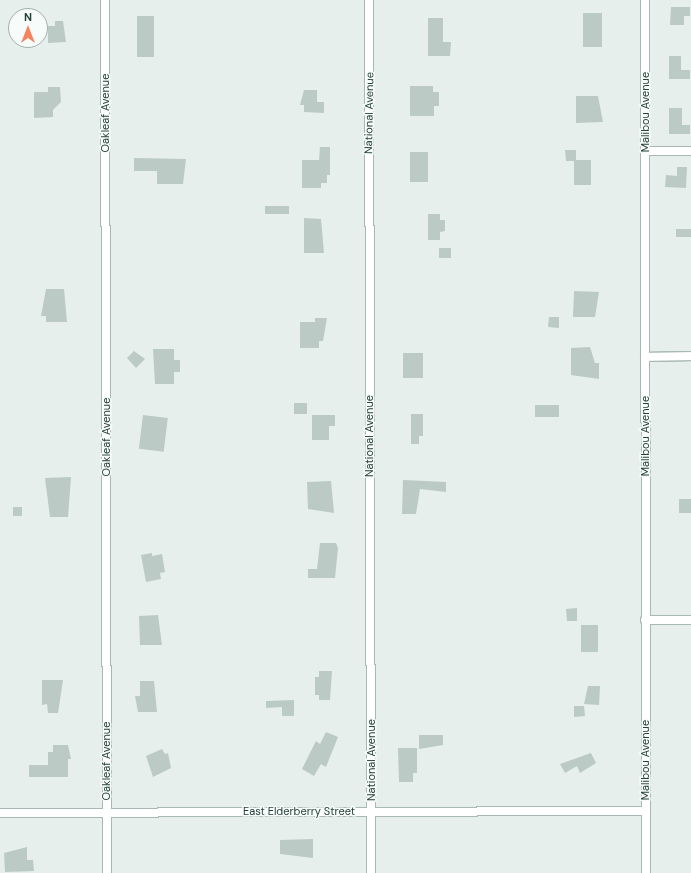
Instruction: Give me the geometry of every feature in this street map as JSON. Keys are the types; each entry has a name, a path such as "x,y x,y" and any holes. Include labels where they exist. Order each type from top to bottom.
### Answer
{"street":[{"name":"Oakleaf Avenue","path":"105,0 106,812 108,873"},
{"name":"National Avenue","path":"369,0 371,873"},
{"name":"Malibou Avenue","path":"644,0 646,873"},
{"path":"645,151 691,151"},
{"path":"645,357 691,356"},
{"path":"645,620 691,620"},
{"name":"East Elderberry Street","path":"0,813 646,811"}],"building":[{"path":"671,7 690,7 690,16 684,16 684,25 670,25"},
{"path":"583,13 602,13 602,47 583,47"},
{"path":"137,16 154,16 154,57 137,57"},
{"path":"428,18 443,18 443,42 451,42 450,56 428,56"},
{"path":"55,21 63,21 66,42 48,43 48,26 55,26"},
{"path":"669,56 681,56 681,70 690,70 690,79 669,79"},
{"path":"410,86 433,86 433,92 439,92 439,106 434,106 434,116 410,116"},
{"path":"48,87 60,87 61,102 53,110 53,117 34,118 34,92 48,92"},
{"path":"304,90 317,90 317,102 324,102 324,113 304,112 304,105 300,105"},
{"path":"576,96 598,96 603,122 576,123"},
{"path":"669,108 682,108 682,125 690,125 690,134 669,134"},
{"path":"320,147 330,147 330,175 327,175 327,183 321,183 321,188 302,188 302,160 319,160"},
{"path":"565,150 576,150 576,160 591,160 591,185 574,185 574,161 566,161"},
{"path":"410,152 428,152 428,182 410,182"},
{"path":"134,158 186,159 183,184 157,184 157,171 134,171"},
{"path":"677,167 687,167 686,188 665,187 666,175 677,176"},
{"path":"265,206 289,206 289,214 265,214"},
{"path":"428,214 440,214 440,220 445,220 445,231 440,232 440,240 428,240"},
{"path":"304,218 321,219 324,253 304,253"},
{"path":"676,229 691,229 691,237 676,237"},
{"path":"439,248 451,248 451,258 439,258"},
{"path":"46,289 64,289 67,322 46,322 46,316 41,316"},
{"path":"574,291 599,292 595,317 573,317"},
{"path":"549,317 559,317 559,328 548,327"},
{"path":"315,318 327,318 323,341 319,341 319,348 300,348 300,322 315,322"},
{"path":"590,347 595,363 599,363 599,379 571,375 571,348"},
{"path":"153,349 174,349 174,360 180,360 180,372 174,372 174,384 155,384"},
{"path":"134,351 145,359 136,368 127,358"},
{"path":"403,353 423,353 423,378 403,378"},
{"path":"294,403 307,403 307,414 294,414"},
{"path":"535,405 559,405 559,417 535,417"},
{"path":"411,414 423,414 423,436 419,436 419,444 411,444"},
{"path":"143,415 168,418 164,452 139,449"},
{"path":"312,415 335,415 335,426 329,426 329,440 312,440"},
{"path":"71,477 68,517 50,517 45,478"},
{"path":"403,480 446,482 446,492 420,489 416,514 402,514"},
{"path":"331,481 334,513 308,509 307,482"},
{"path":"679,499 691,499 691,513 679,513"},
{"path":"13,507 22,507 22,516 13,516"},
{"path":"320,543 336,543 338,548 335,578 308,578 308,569 317,569"},
{"path":"152,553 152,556 162,554 165,572 160,573 161,579 146,582 141,555"},
{"path":"577,608 577,621 567,621 566,609"},
{"path":"158,615 162,645 140,645 139,616"},
{"path":"581,625 598,625 598,652 581,652"},
{"path":"319,671 332,671 330,700 319,700 319,695 315,695 315,677 319,677"},
{"path":"42,680 63,680 58,713 48,713 47,704 42,705"},
{"path":"140,681 154,681 157,712 138,712 135,696 140,696"},
{"path":"588,686 600,686 599,705 584,704"},
{"path":"294,700 294,716 282,716 282,707 266,708 266,701"},
{"path":"574,706 584,706 585,716 574,717"},
{"path":"326,732 338,737 326,767 321,764 314,776 302,769 316,741 320,744"},
{"path":"419,735 443,735 443,745 419,749"},
{"path":"53,745 68,745 71,759 68,759 68,777 29,777 29,765 48,765 48,752 53,752"},
{"path":"398,748 417,748 417,773 413,773 413,782 399,782"},
{"path":"162,749 165,754 168,753 171,768 153,777 146,756"},
{"path":"591,753 596,763 580,773 577,766 565,773 560,764"},
{"path":"313,839 313,858 280,854 280,840"},
{"path":"27,847 27,860 33,860 34,871 5,872 4,853"}]}
